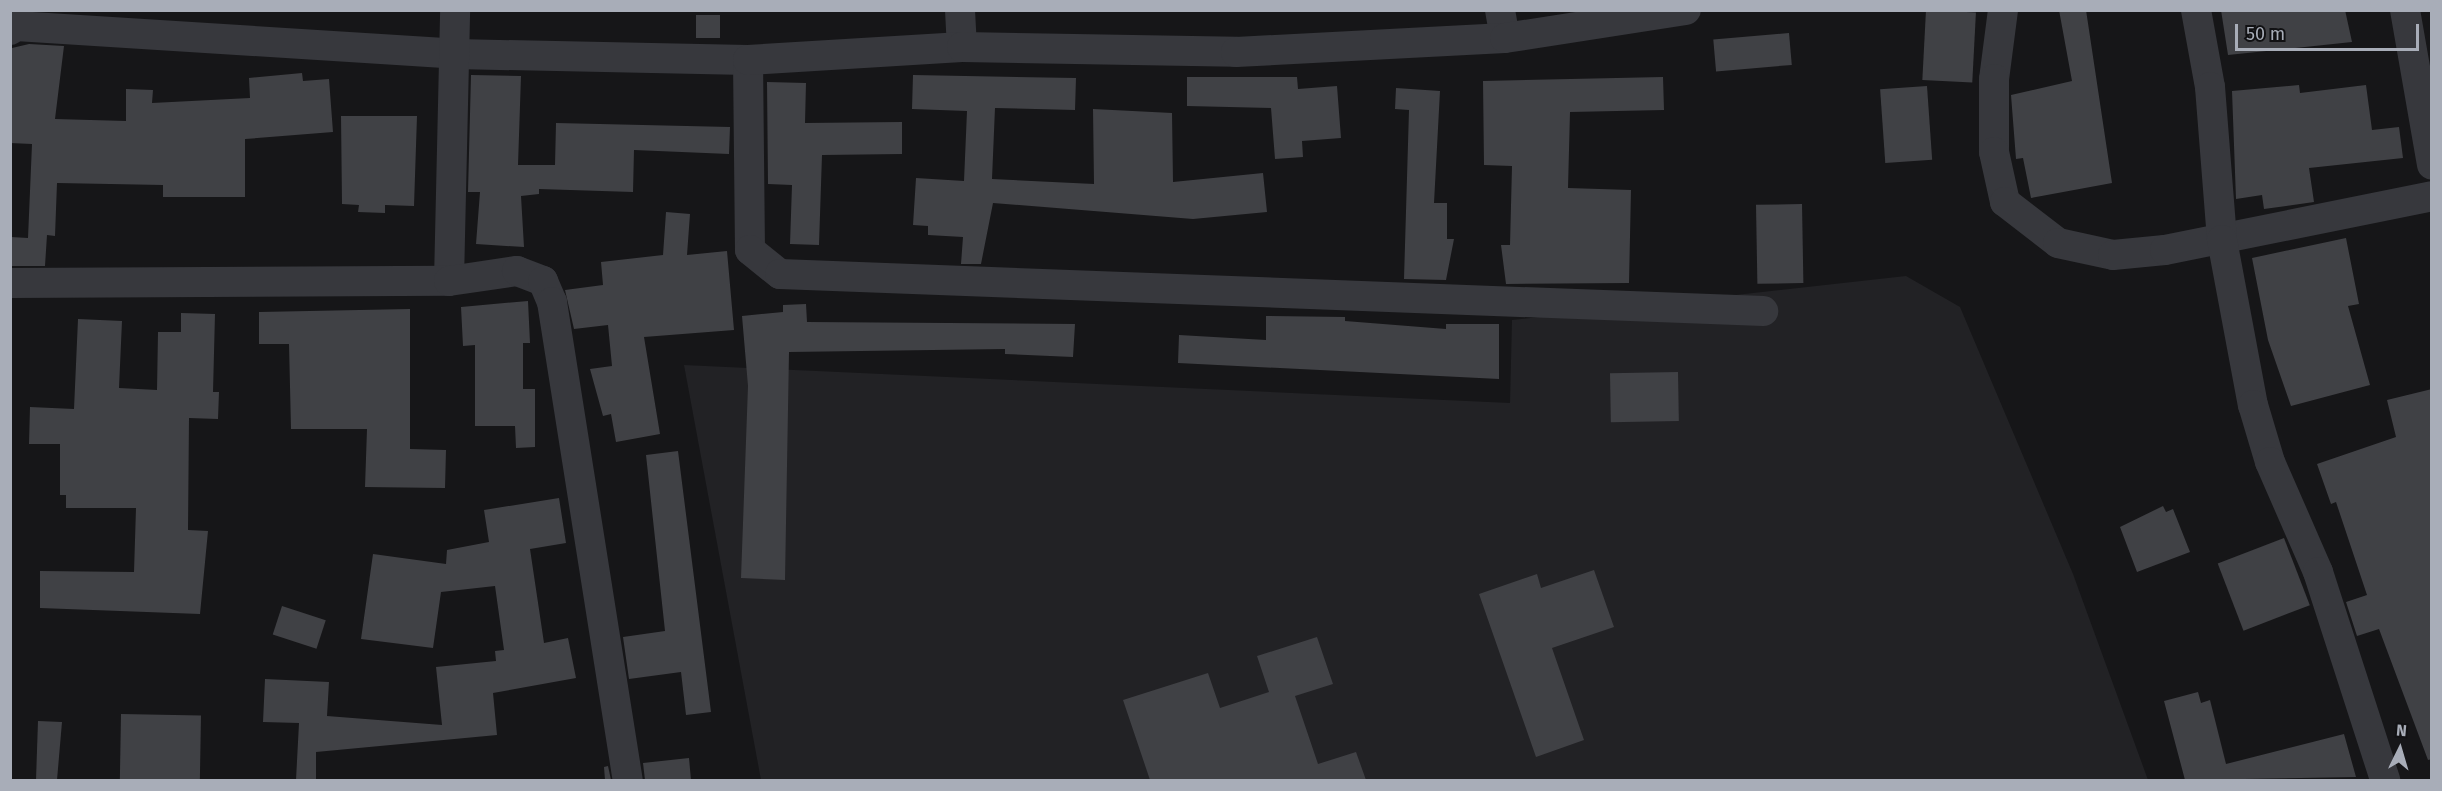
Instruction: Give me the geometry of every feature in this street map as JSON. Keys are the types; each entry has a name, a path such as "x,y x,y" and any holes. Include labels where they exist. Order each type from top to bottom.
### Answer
{"street":[{"path":"449,281 456,54 455,10"},
{"path":"960,10 962,47"},
{"path":"15,22 456,54 748,60 962,47 1236,52 1503,24 1686,10"},
{"path":"2003,10 1994,141 2005,202 2058,243 2079,251 2114,255 2222,240 2432,196"},
{"path":"2196,10 2210,87 2222,240 2270,462 2318,572 2385,780"},
{"path":"2405,10 2432,165"},
{"path":"748,60 750,250 780,274 1764,311"},
{"path":"10,283 449,281 517,271 543,281 552,302 628,780"}],"shaded area":[{"path":"1906,276 1960,307 2073,574 2148,780 761,780 684,365 1510,403 1512,320"}],"building":[{"path":"1926,10 1976,13 1972,83 1922,80"},
{"path":"2059,10 2086,10 2112,183 2031,198 2023,158 2016,159 2011,95 2072,81"},
{"path":"2221,10 2345,10 2352,42 2228,55"},
{"path":"696,15 720,15 720,38 696,38"},
{"path":"1789,33 1792,65 1716,72 1713,40"},
{"path":"29,44 64,46 55,119 126,121 126,89 153,90 152,103 250,98 249,78 302,73 303,81 329,79 333,132 245,139 245,197 163,197 163,185 57,183 55,236 47,235 45,266 10,266 11,237 28,238 32,144 10,143 12,48"},
{"path":"471,75 521,76 518,165 555,165 556,123 730,127 729,154 634,150 633,192 539,189 539,194 521,196 524,247 476,244 480,192 468,192"},
{"path":"913,75 1076,78 1075,110 995,108 992,179 1094,184 1093,109 1172,113 1173,182 1263,173 1267,212 1193,219 993,203 981,264 961,264 963,237 928,235 928,226 913,225 916,178 964,181 967,111 912,109"},
{"path":"1187,77 1297,77 1298,89 1337,86 1341,138 1302,141 1303,157 1275,159 1271,108 1187,106"},
{"path":"1663,77 1664,110 1570,112 1568,188 1631,190 1629,283 1506,284 1501,245 1510,245 1512,166 1484,165 1483,81"},
{"path":"767,82 806,83 805,123 902,122 902,154 822,155 819,245 790,244 792,185 768,184"},
{"path":"2299,85 2300,93 2366,85 2372,130 2399,127 2403,158 2309,168 2314,202 2264,209 2262,195 2236,199 2232,91"},
{"path":"1927,86 1932,160 1885,163 1880,89"},
{"path":"1396,88 1440,91 1434,203 1447,203 1447,239 1454,239 1446,280 1404,279 1409,110 1395,109"},
{"path":"341,116 417,116 414,206 385,205 385,213 358,212 359,205 342,204"},
{"path":"1802,204 1803,283 1757,284 1756,205"},
{"path":"666,212 690,214 687,255 727,251 734,330 644,337 660,434 616,442 611,414 603,416 590,369 612,366 608,325 574,329 565,290 603,285 601,262 663,255"},
{"path":"2346,238 2359,304 2348,306 2370,385 2291,406 2268,340 2252,258"},
{"path":"528,301 530,343 523,343 523,389 535,389 535,447 516,448 515,426 475,426 475,345 463,346 461,307"},
{"path":"806,304 807,322 1075,324 1073,357 1005,354 1005,349 789,352 785,580 741,578 748,386 742,316 783,312 783,305"},
{"path":"410,309 410,449 446,450 445,488 365,487 367,429 291,429 289,344 259,344 259,312"},
{"path":"181,313 215,314 213,392 219,392 218,419 189,418 188,530 208,531 200,614 40,608 40,571 134,572 136,508 66,508 66,495 60,495 60,444 29,444 30,407 74,409 78,319 122,321 119,388 157,390 158,332 181,332"},
{"path":"1266,316 1345,317 1345,321 1446,329 1446,324 1499,324 1499,379 1178,363 1179,335 1266,340"},
{"path":"1678,372 1679,421 1611,422 1610,373"},
{"path":"2432,389 2432,759 2428,760 2379,629 2357,636 2346,602 2367,595 2336,502 2331,504 2317,464 2396,437 2387,400"},
{"path":"678,451 711,712 686,715 681,672 629,679 623,637 665,631 646,455"},
{"path":"559,498 566,543 530,549 544,643 568,638 576,678 493,693 497,735 316,752 316,780 296,780 299,723 263,722 265,679 329,682 327,716 442,725 436,667 496,661 495,651 504,650 495,586 441,592 433,648 361,639 373,554 446,564 447,550 489,542 484,510"},
{"path":"2163,506 2166,512 2173,509 2190,552 2137,572 2120,527"},
{"path":"2284,538 2310,605 2244,631 2218,563"},
{"path":"1594,570 1614,627 1552,648 1584,740 1536,757 1479,594 1537,574 1541,588"},
{"path":"282,606 326,620 316,649 273,635"},
{"path":"1317,637 1333,684 1295,696 1318,764 1356,752 1366,780 1150,780 1123,700 1208,673 1220,708 1269,692 1257,656"},
{"path":"2198,692 2201,703 2210,700 2226,764 2344,734 2356,777 2185,780 2164,701"},
{"path":"121,714 201,715 200,780 120,780"},
{"path":"38,721 62,722 57,780 36,780"},
{"path":"689,758 691,780 645,780 643,763"},
{"path":"608,766 611,780 605,780 604,767"}]}
